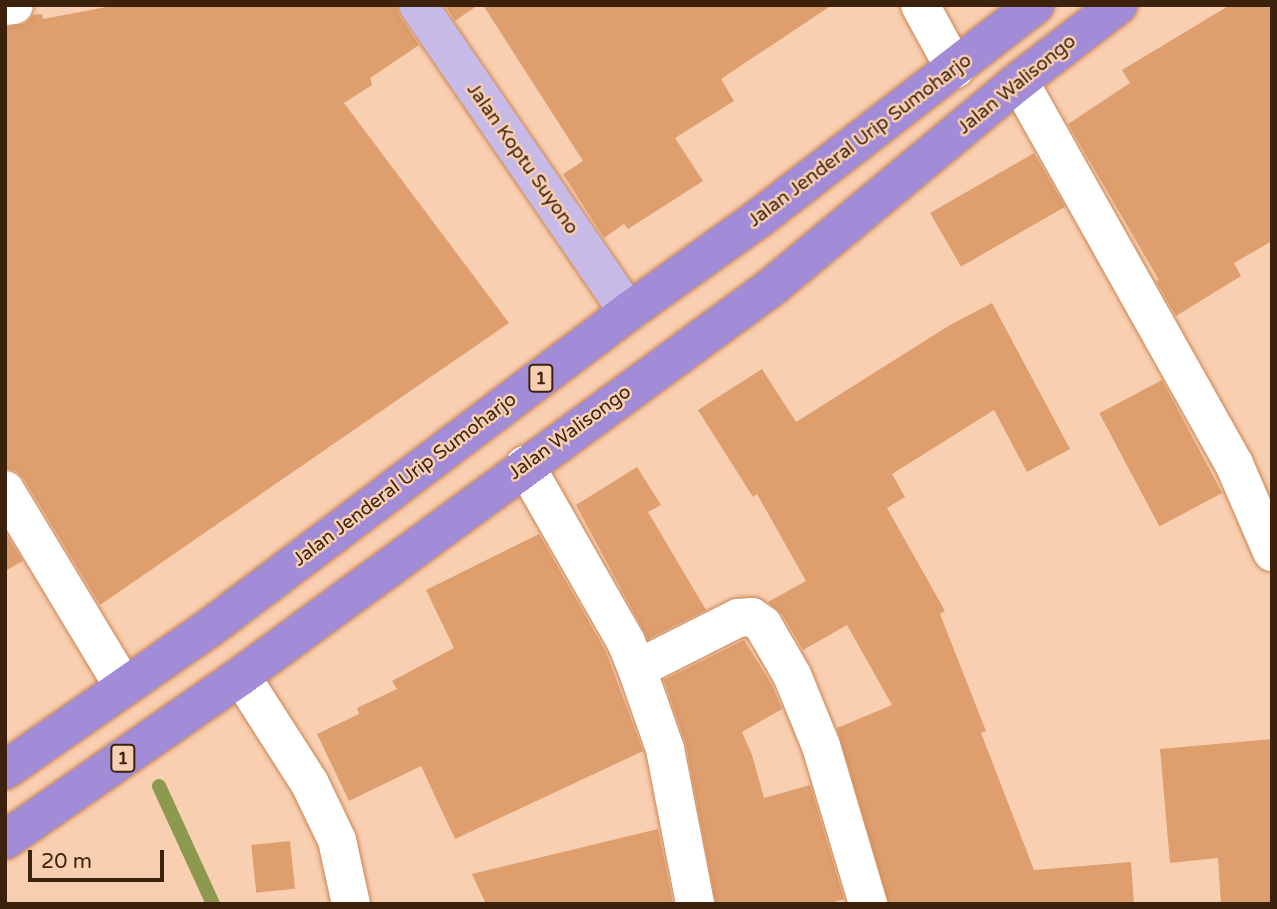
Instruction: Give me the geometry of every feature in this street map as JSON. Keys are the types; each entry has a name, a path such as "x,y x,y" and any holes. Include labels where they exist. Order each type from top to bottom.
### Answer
{"highway":[{"name":"Jalan Jenderal Urip Sumoharjo","path":"5,770 208,629 628,313 758,219 1035,5"},
{"name":"Jalan Walisongo","path":"5,840 241,676 773,286 1020,81 1118,5"}],"main road":[{"name":"Jalan Koptu Suyono","path":"418,5 628,313"}],"street":[{"path":"5,6 14,5"},
{"path":"920,5 955,69"},
{"path":"1020,81 1234,464 1272,552"},
{"path":"525,466 626,642 637,668 665,749 695,904"},
{"path":"5,490 124,687"},
{"path":"637,668 738,618 752,617 763,625 792,674 821,746 868,904"},
{"path":"241,676 310,785 337,840 351,904"}],"building":[{"path":"117,5 396,5 400,17 419,45 370,78 372,85 344,103 509,323 100,605 24,479 16,471 5,468 5,28 26,23 33,15 42,14 43,19"},
{"path":"445,5 478,5 455,21"},
{"path":"483,5 832,5 721,79 734,101 675,138 703,181 628,229 624,224 604,238 563,174 583,161"},
{"path":"1230,5 1272,5 1272,241 1234,263 1241,276 1176,316 1156,281 1159,280 1068,124 1130,83 1122,70"},
{"path":"1034,153 1065,207 961,267 930,213"},
{"path":"992,303 1070,449 1027,472 994,410 892,474 905,497 887,508 945,611 940,614 986,731 981,733 1034,870 1131,862 1134,904 889,904 837,728 892,705 847,625 803,650 782,614 768,602 806,581 757,494 753,497 698,410 762,369 796,422 950,325"},
{"path":"1162,380 1222,493 1159,526 1099,413"},
{"path":"637,467 661,505 648,512 706,610 648,639 576,505"},
{"path":"5,533 23,561 5,571"},
{"path":"539,534 606,652 643,751 455,839 421,766 349,801 317,734 359,714 357,708 397,689 392,681 454,648 426,590"},
{"path":"744,640 772,685 782,709 742,732 752,755 764,798 810,785 844,899 827,904 716,904 686,745 664,680"},
{"path":"1272,739 1272,904 1221,904 1218,858 1170,863 1160,749"},
{"path":"658,829 673,904 486,904 472,874"},
{"path":"290,841 295,889 256,893 251,845"}],"waterway":[{"path":"159,786 213,904"}]}
